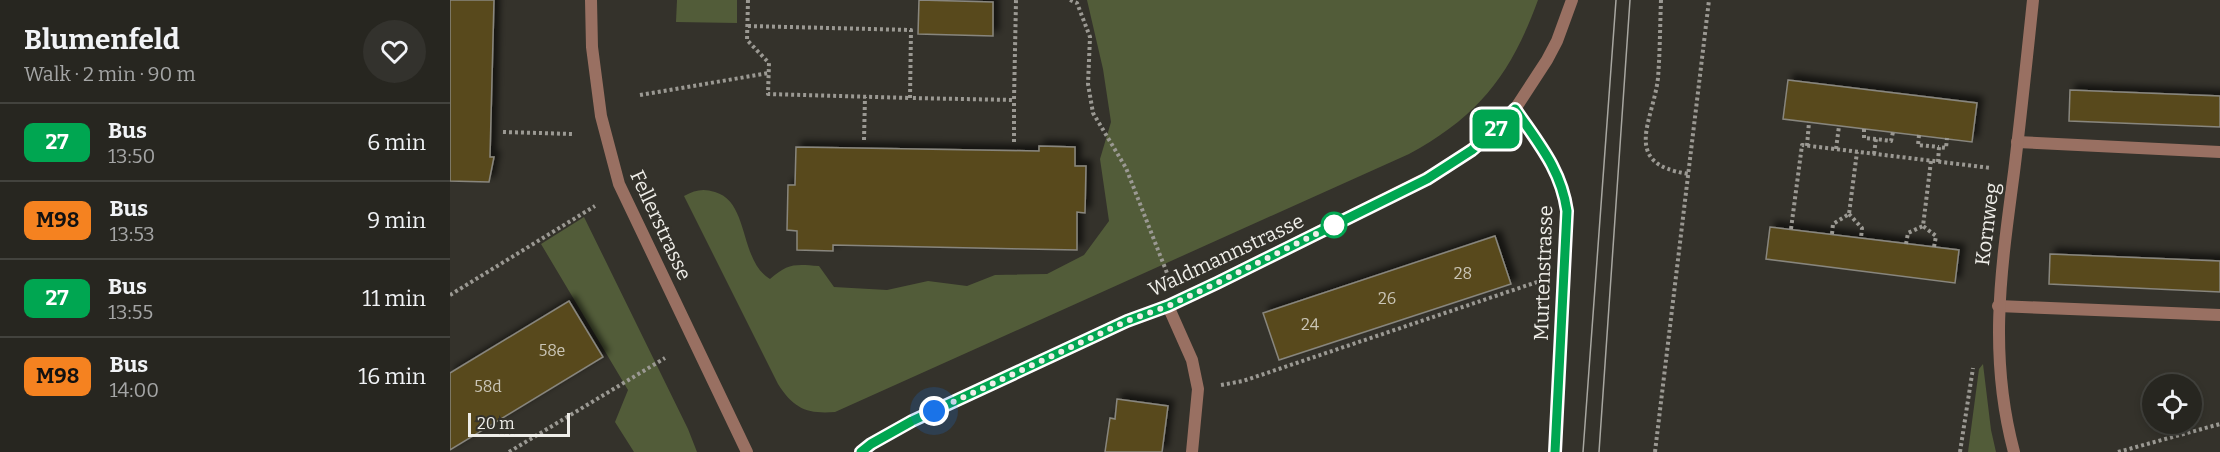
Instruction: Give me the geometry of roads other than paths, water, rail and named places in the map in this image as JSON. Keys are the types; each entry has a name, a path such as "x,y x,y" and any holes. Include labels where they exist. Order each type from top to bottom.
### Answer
{"street":[{"name":"Fellerstrasse","path":"591,0 592,47 601,116 619,184 747,452"},
{"name":"Waldmannstrasse","path":"861,452 912,421 1127,321 1168,306 1427,179 1472,150 1515,109 1557,41 1572,0"},
{"name":"Kornweg","path":"2014,452 2000,375 1998,306 2033,0"},
{"name":"Murtenstrasse","path":"1515,109 1549,159 1564,192 1567,211 1555,452"},
{"path":"2017,142 2220,152"},
{"path":"1168,306 1192,360 1198,388 1192,452"},
{"path":"1998,306 2220,315"}],"tram line":[{"path":"1583,452 1616,0"},
{"path":"1599,452 1630,0"}]}
